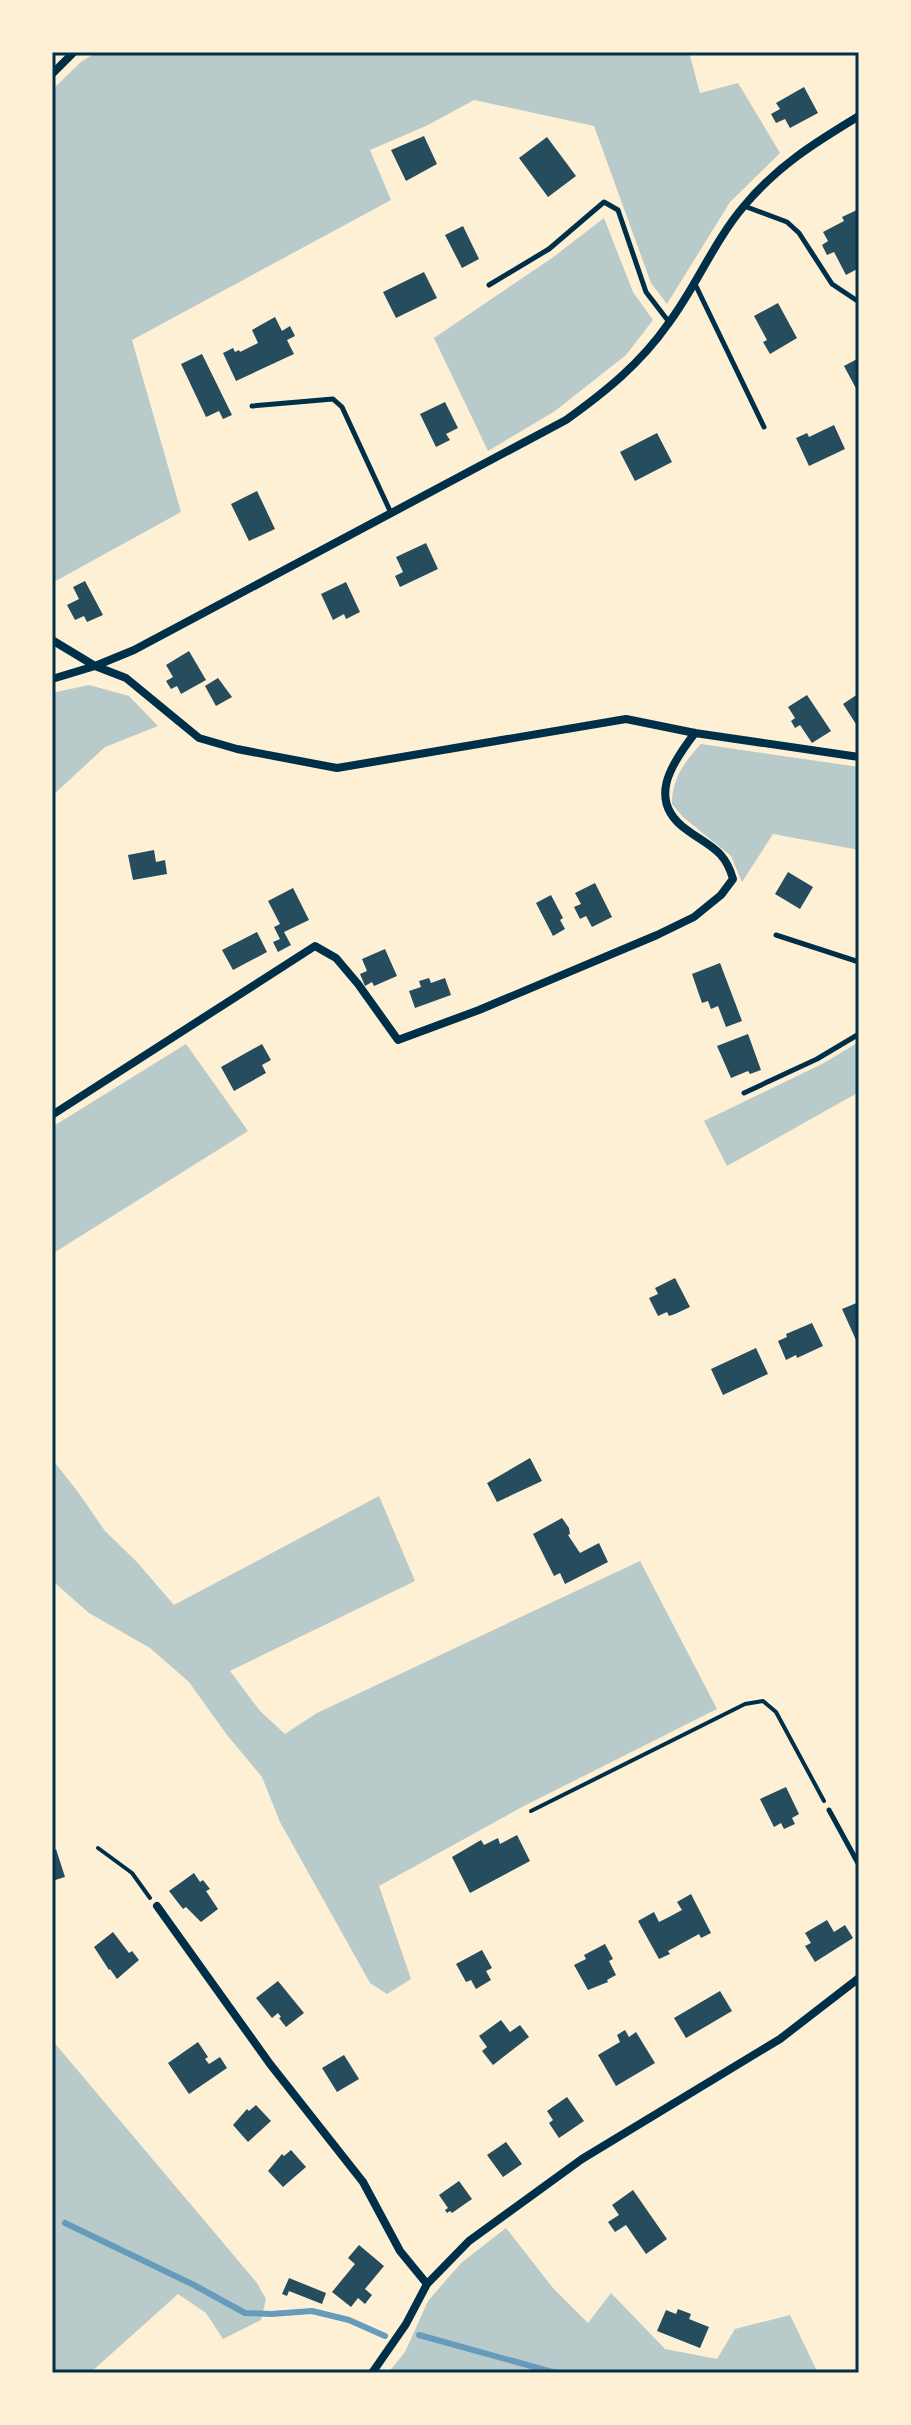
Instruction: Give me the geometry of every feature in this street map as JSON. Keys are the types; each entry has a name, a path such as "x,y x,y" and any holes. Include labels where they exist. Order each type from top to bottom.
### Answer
{"street":[{"path":"52,74 74,52"},
{"path":"52,679 134,650 566,420 606,392 639,361 669,323 744,206 800,152 859,116"},
{"path":"52,640 95,666 126,678 199,738 237,749 337,768 626,719 695,733 859,757"},
{"path":"52,1115 315,946 336,958 398,1040 553,979 694,917 721,895 733,879 729,864 719,851 685,829 667,808 667,777 675,759 695,733"},
{"path":"157,1906 270,2064 363,2182 400,2251 427,2284"},
{"path":"372,2373 406,2324 427,2284 469,2241 582,2159 780,2039 859,1978"}],"lane":[{"path":"489,285 549,249 604,202 618,210 646,292 669,323"},
{"path":"744,206 787,222 799,233 832,284 859,302"},
{"path":"695,283 764,427"},
{"path":"252,406 333,399 342,407 392,514"},
{"path":"776,935 859,962"},
{"path":"744,1093 817,1059 859,1034"},
{"path":"829,1810 859,1865"}],"path":[{"path":"531,1811 745,1704 763,1701 776,1712 829,1810"},
{"path":"98,1848 132,1873 157,1906"}],"shaded area":[{"path":"98,52 689,52 700,93 738,83 780,153 730,202 667,304 651,283 594,126 474,100 428,125 370,150 391,200 132,340 181,512 52,583 52,90 82,61"},
{"path":"604,218 633,292 653,320 626,355 555,411 488,451 434,338 552,258"},
{"path":"89,685 129,696 158,726 105,747 52,796 52,693"},
{"path":"701,744 859,767 859,850 773,834 742,882 731,856 683,817 672,804 680,771"},
{"path":"859,1042 859,1092 727,1166 704,1121 822,1064"},
{"path":"186,1044 248,1131 52,1254 52,1127"},
{"path":"52,1459 105,1531 174,1605 379,1496 415,1581 230,1671 260,1711 285,1734 317,1713 640,1561 717,1709 522,1807 379,1886 411,1979 387,1994 370,1983 280,1822 262,1777 189,1682 150,1648 89,1613 55,1583 52,1578"},
{"path":"52,2040 257,2283 266,2299 261,2320 223,2339 206,2313 178,2294 90,2373 52,2373"},
{"path":"506,2228 553,2288 588,2323 611,2293 665,2349 717,2359 735,2329 790,2315 818,2373 388,2373 405,2352 428,2301 461,2263"}],"building":[{"path":"804,87 818,113 790,128 785,119 776,123 771,114 780,109 776,103"},
{"path":"424,136 437,164 406,181 391,150"},
{"path":"547,137 576,176 548,197 519,158"},
{"path":"859,209 859,268 846,275 834,252 827,255 822,245 828,241 823,232 844,221 842,217"},
{"path":"463,226 479,259 462,268 445,235"},
{"path":"424,272 437,298 396,318 383,292"},
{"path":"778,303 797,338 770,354 763,342 767,340 754,316"},
{"path":"275,317 282,331 290,326 295,336 287,340 294,354 236,381 223,353 233,348 235,352 240,352 258,343 252,330"},
{"path":"202,354 232,415 223,419 219,411 206,417 181,364"},
{"path":"859,358 859,394 844,366"},
{"path":"445,402 458,428 446,434 450,440 436,447 420,414"},
{"path":"834,425 845,449 809,466 796,438 807,433 809,437"},
{"path":"657,433 672,462 635,481 620,452"},
{"path":"257,491 275,529 249,541 231,504"},
{"path":"426,543 438,569 400,587 395,576 403,572 396,557"},
{"path":"85,581 103,615 87,622 84,616 75,620 67,605 79,599 73,587"},
{"path":"346,582 360,612 346,619 344,614 333,620 321,594"},
{"path":"189,651 206,680 181,694 177,686 171,689 166,681 173,677 166,665"},
{"path":"218,678 232,697 216,706 205,686"},
{"path":"858,694 859,722 856,724 843,704"},
{"path":"807,695 831,731 812,743 800,725 795,728 791,721 795,718 788,707"},
{"path":"154,850 156,862 165,860 167,874 133,880 128,855"},
{"path":"788,872 813,887 800,909 775,894"},
{"path":"595,883 612,917 592,927 586,916 580,919 574,907 581,904 575,893"},
{"path":"293,888 309,920 284,932 291,945 278,952 273,942 280,939 274,927 280,924 268,901"},
{"path":"551,895 565,929 553,936 536,903"},
{"path":"257,932 267,952 233,970 222,950"},
{"path":"385,949 397,976 374,986 372,982 365,986 360,974 367,971 362,959"},
{"path":"720,963 742,1021 726,1027 718,1006 711,1009 708,1001 702,1003 692,974"},
{"path":"429,978 431,983 445,978 451,995 415,1008 409,991 421,987 419,981"},
{"path":"748,1034 761,1070 731,1078 717,1046"},
{"path":"262,1044 271,1060 262,1065 266,1073 234,1091 221,1067"},
{"path":"675,1278 690,1307 669,1316 667,1312 658,1316 649,1298 658,1294 655,1288"},
{"path":"859,1302 859,1339 856,1340 842,1309"},
{"path":"812,1323 823,1346 786,1360 778,1341 787,1337 786,1334"},
{"path":"756,1348 768,1374 723,1395 711,1369"},
{"path":"530,1458 542,1481 497,1502 487,1483"},
{"path":"562,1518 569,1528 568,1535 580,1553 599,1543 608,1562 565,1584 560,1573 554,1576 533,1534"},
{"path":"786,1787 799,1814 792,1818 795,1824 784,1829 781,1823 774,1827 760,1799"},
{"path":"517,1835 530,1861 470,1893 452,1857 481,1840 484,1845 498,1838 500,1844"},
{"path":"56,1849 65,1877 52,1881 52,1851"},
{"path":"194,1873 210,1889 206,1891 218,1909 201,1922 186,1907 183,1909 169,1891"},
{"path":"691,1894 711,1933 701,1938 699,1934 659,1959 638,1921 654,1912 659,1922 669,1917 682,1910 677,1902"},
{"path":"827,1920 834,1932 845,1925 853,1938 815,1962 805,1946 811,1943 805,1933"},
{"path":"113,1932 129,1953 132,1951 139,1960 117,1979 94,1947"},
{"path":"605,1944 613,1959 609,1961 616,1975 588,1990 574,1965 586,1959 584,1955"},
{"path":"482,1950 492,1968 486,1971 491,1980 476,1989 471,1980 466,1982 456,1964"},
{"path":"278,1981 304,2013 286,2027 278,2013 272,2018 256,1998"},
{"path":"720,1991 732,2011 686,2038 674,2018"},
{"path":"501,2020 510,2032 520,2025 529,2037 493,2065 482,2051 487,2047 479,2036"},
{"path":"625,2030 629,2037 636,2032 655,2063 616,2086 598,2055 620,2042 617,2035"},
{"path":"198,2042 209,2064 220,2057 227,2068 189,2094 168,2063"},
{"path":"344,2055 359,2079 337,2092 322,2068"},
{"path":"567,2097 584,2121 559,2138 549,2123 553,2120 547,2111"},
{"path":"256,2105 271,2121 248,2142 233,2125 247,2109 249,2111"},
{"path":"506,2142 522,2164 503,2177 487,2155"},
{"path":"291,2150 306,2167 283,2187 268,2171 282,2154 284,2156"},
{"path":"459,2181 472,2199 452,2213 447,2213 445,2210 448,2208 439,2195"},
{"path":"633,2190 667,2239 646,2254 626,2225 615,2232 608,2222 619,2215 612,2205"},
{"path":"359,2245 384,2266 365,2289 372,2295 365,2304 358,2298 351,2307 332,2292 355,2264 348,2258"},
{"path":"289,2278 326,2293 322,2304 289,2291 287,2296 282,2294"},
{"path":"678,2309 691,2314 689,2319 709,2327 700,2348 657,2331 666,2310 676,2314"}],"waterway":[{"path":"65,2223 245,2313 312,2311 349,2320 385,2336"},
{"path":"419,2335 556,2373"}]}
